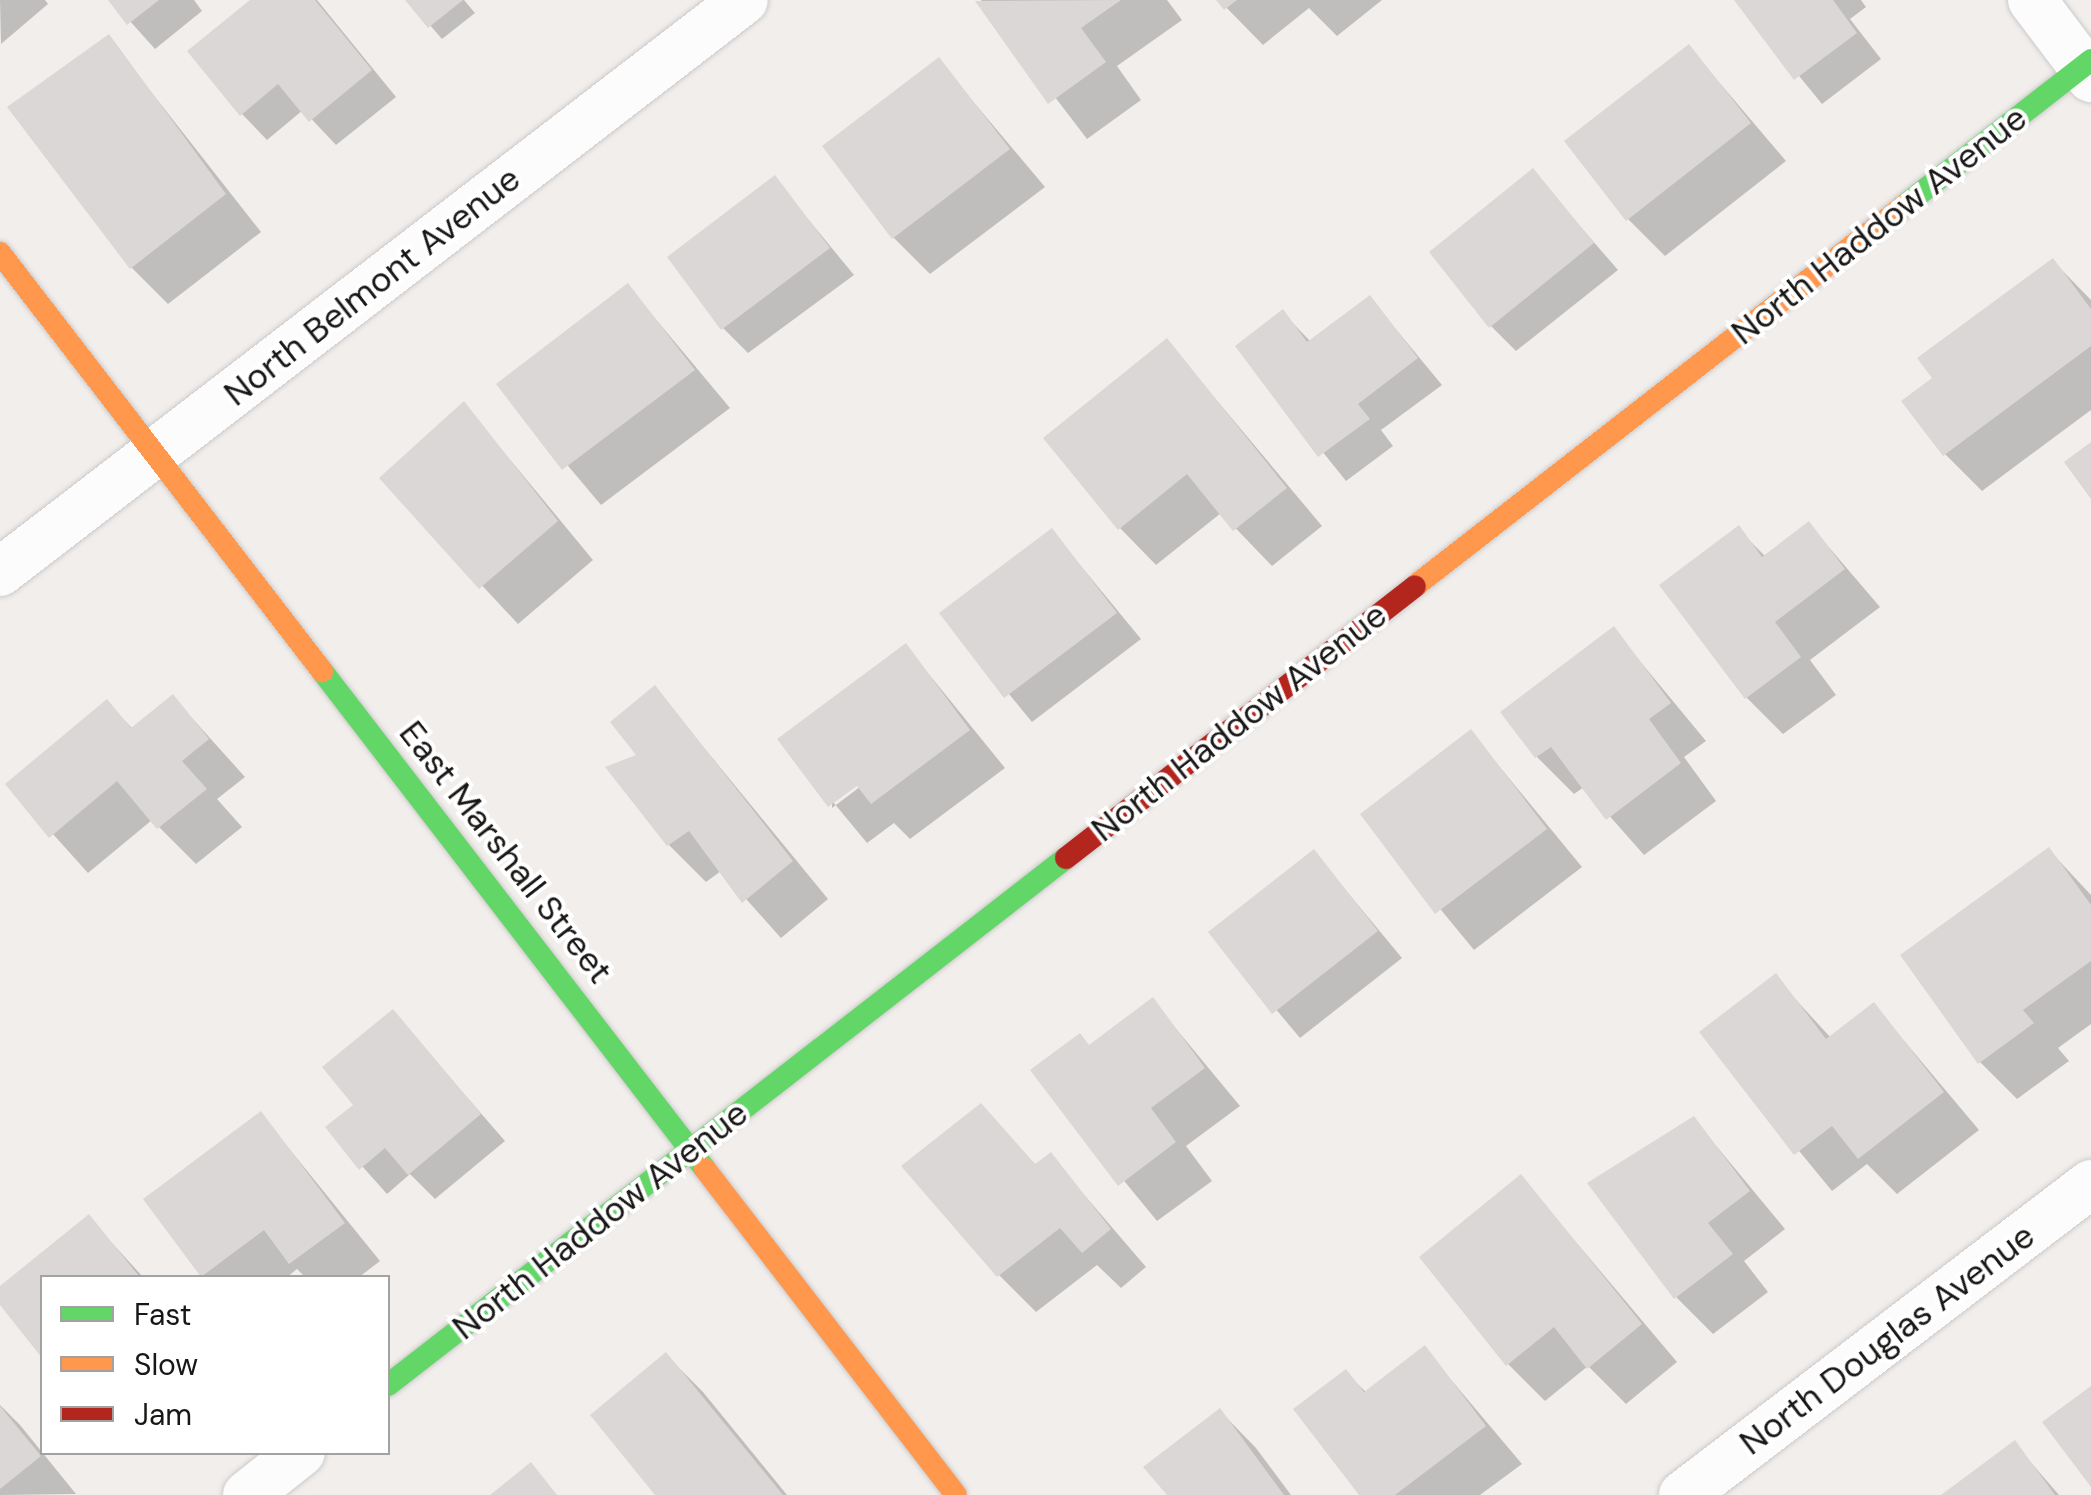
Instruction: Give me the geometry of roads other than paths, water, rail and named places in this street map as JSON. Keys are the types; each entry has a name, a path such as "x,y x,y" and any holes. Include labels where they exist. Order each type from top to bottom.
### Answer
{"street":[{"name":"North Belmont Avenue","path":"0,572 744,0"},
{"path":"2032,0 2088,68"},
{"name":"North Haddow Avenue","path":"390,1383 2088,68"},
{"name":"East Marshall Street","path":"0,252 152,455 692,1148 956,1495"},
{"name":"North Douglas Avenue","path":"1684,1495 2091,1184"},
{"path":"247,1495 298,1455"}]}
